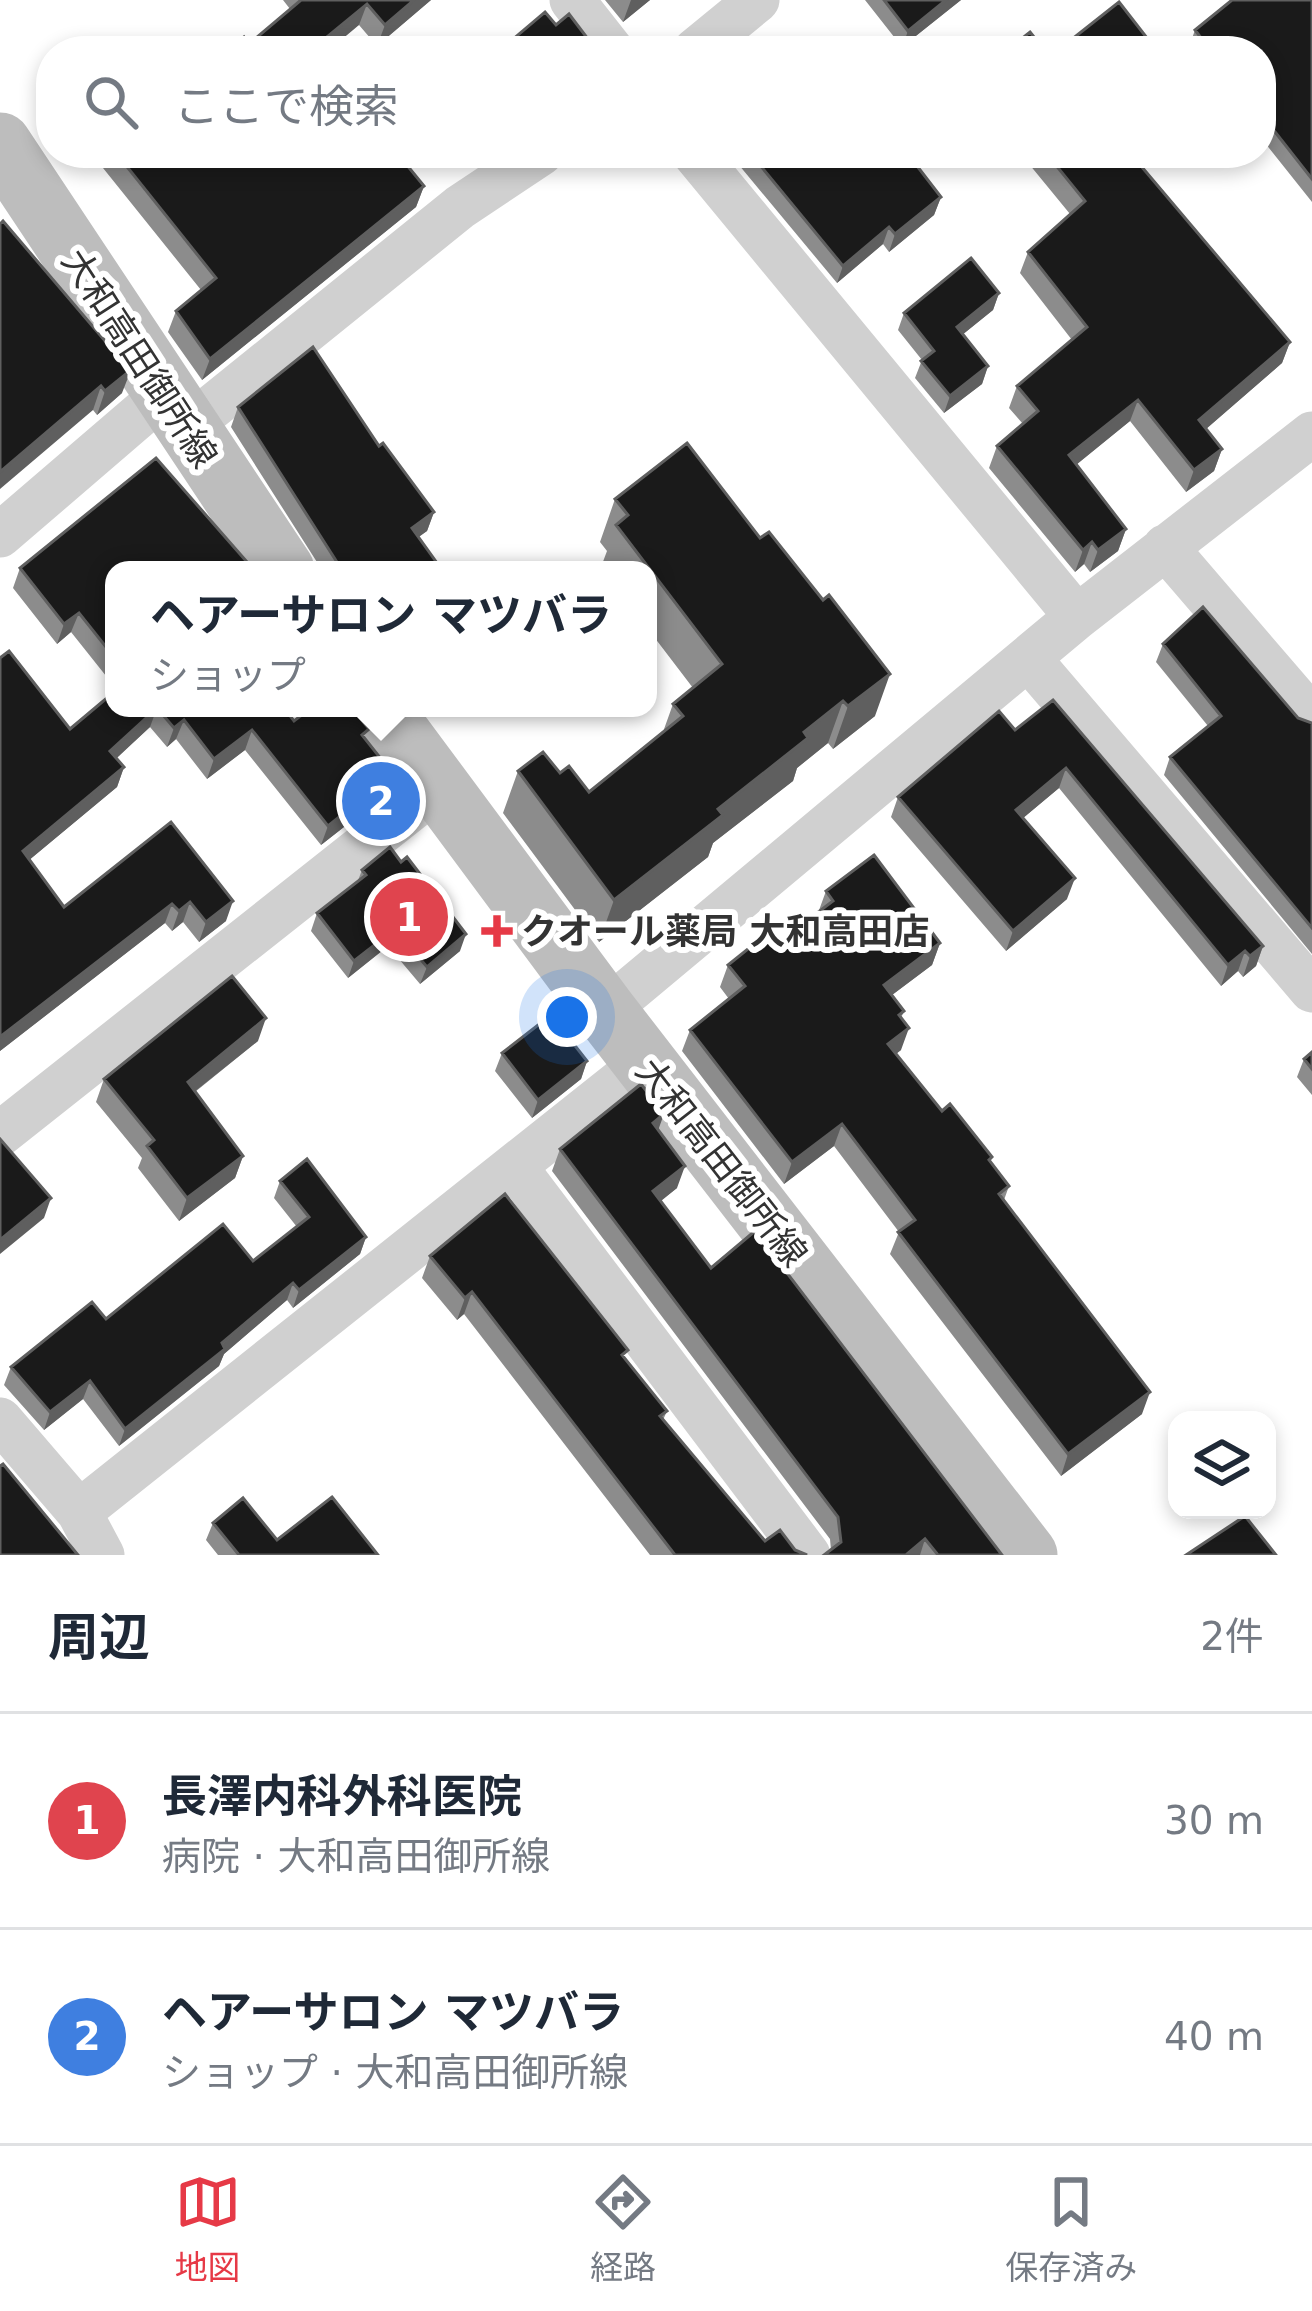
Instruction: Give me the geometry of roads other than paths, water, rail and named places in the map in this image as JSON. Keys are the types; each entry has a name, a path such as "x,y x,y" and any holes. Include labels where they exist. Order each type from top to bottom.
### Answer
{"main road":[{"name":"大和高田御所線","path":"0,144 277,561"},
{"name":"大和高田御所線","path":"386,717 605,1011 1027,1555"}],"street":[{"path":"572,0 600,36"},
{"path":"713,36 757,0"},
{"path":"0,535 518,168"},
{"path":"706,168 1078,616"},
{"path":"605,1011 1078,616 1312,434"},
{"path":"1165,547 1312,718"},
{"path":"1028,658 1312,990"},
{"path":"0,1134 436,789"},
{"path":"79,1512 645,1062"},
{"path":"514,1167 808,1555"},
{"path":"4,1434 79,1512 102,1555"}],"place":[{"name":"ヘアーサロン マツバラ","path":"381,801"},
{"name":"長澤内科外科医院","path":"409,917"},
{"name":"クオール薬局 大和高田店","path":"497,931"}]}
